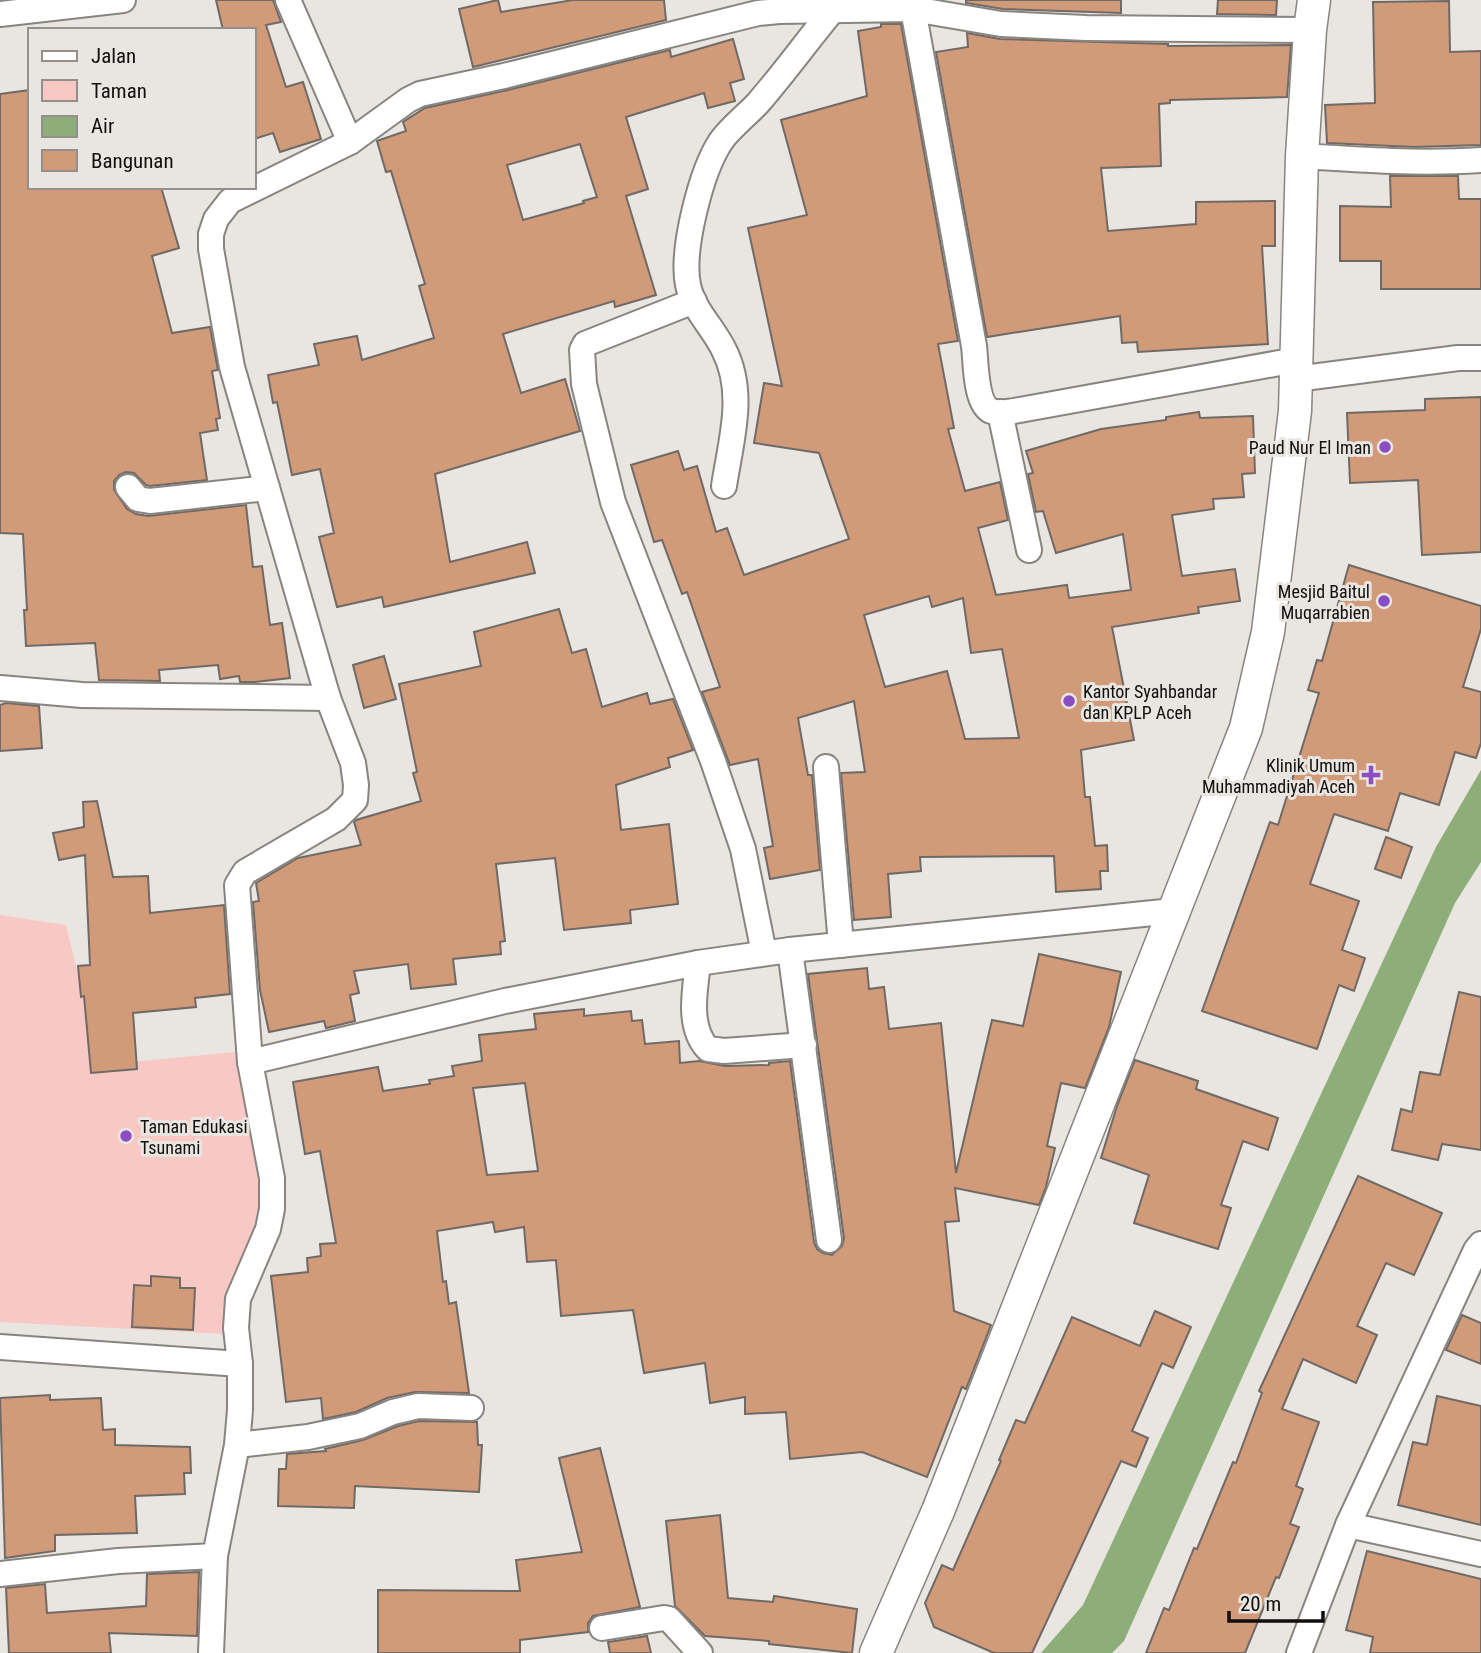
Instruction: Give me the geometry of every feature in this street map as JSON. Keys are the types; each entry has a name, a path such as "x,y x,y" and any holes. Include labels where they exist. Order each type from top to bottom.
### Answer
{"street":[{"path":"0,14 123,0"},
{"path":"288,0 350,142"},
{"path":"256,188 350,142 420,94 758,13 913,9 1002,24 1086,28 1312,15 1302,156 1295,411 1268,632 1246,728 938,1511 876,1653"},
{"path":"913,9 974,346 979,392 986,406 992,411 1296,369 1481,358"},
{"path":"724,486 737,403 736,381 724,349 694,301 688,285 686,256 702,182 721,141 759,102 832,10"},
{"path":"1302,156 1401,162 1481,160"},
{"path":"211,1653 215,1556 237,1445 240,1410 240,1364 236,1328 238,1299 268,1229 272,1209 272,1178 250,1062 237,885 245,873 336,819 355,800 356,785 354,763 328,698 232,367 211,249 211,234 216,219 230,201 254,189"},
{"path":"694,301 585,344 582,350 584,384 613,502 713,761 743,849 764,953"},
{"path":"1000,412 1029,550"},
{"path":"128,487 138,499 150,501 267,488"},
{"path":"0,688 82,695 328,698"},
{"path":"826,767 841,945"},
{"path":"250,1062 505,1001 698,963 790,950 1173,911"},
{"path":"790,950 829,1240"},
{"path":"698,963 694,1002 696,1020 699,1036 708,1049 724,1051 804,1045"},
{"path":"1299,1653 1348,1525 1403,1403 1481,1244"},
{"path":"0,1347 240,1364"},
{"path":"237,1445 308,1437 360,1426 393,1412 418,1406 471,1408"},
{"path":"1348,1525 1481,1554"},
{"path":"0,1574 118,1561 215,1556"},
{"path":"603,1628 669,1619 700,1653"}],"green space":[{"name":"Taman Edukasi Tsunami","path":"0,915 66,925 100,1065 235,1052 265,1207 240,1264 225,1334 0,1322"}],"water":[{"path":"1481,770 1481,862 1455,903 1124,1641 1112,1653 1041,1653 1083,1605 1436,847"}],"building":[{"path":"216,0 273,0 281,22 266,25 286,87 303,82 321,139 280,152 273,133 256,138 256,28 223,28"},
{"path":"498,0 501,12 573,0 664,0 666,20 473,67 459,9"},
{"path":"966,0 1121,0 1121,13 1003,9 966,3"},
{"path":"1218,0 1277,0 1276,15 1217,14"},
{"path":"1449,1 1450,52 1481,51 1481,145 1414,147 1327,143 1325,105 1375,103 1373,2"},
{"path":"881,24 901,24 958,341 938,344 954,428 948,429 965,491 1000,482 1008,520 978,528 996,595 1067,585 1069,598 1131,590 1123,534 1056,553 1043,511 1036,512 1028,474 1033,473 1026,451 1101,429 1166,420 1166,417 1199,412 1200,418 1253,416 1255,473 1242,474 1244,497 1213,499 1214,509 1172,515 1182,576 1235,569 1240,601 1198,607 1199,613 1112,627 1134,740 1081,750 1085,797 1090,797 1095,846 1107,845 1108,871 1100,871 1101,889 1056,892 1054,856 920,857 921,871 888,874 891,917 854,920 841,773 865,772 854,701 798,718 808,775 812,775 820,870 770,879 764,848 773,846 758,759 730,765 702,692 720,687 687,592 682,594 662,540 654,542 631,465 678,451 684,470 697,466 716,532 727,528 744,575 849,539 819,453 754,443 764,383 782,386 748,228 807,215 781,120 867,96 858,31 881,27","holes":["929,596 932,607 963,598 971,653 1002,649 1019,738 965,739 947,671 885,687 864,615"]},
{"path":"967,33 1000,39 1168,46 1291,45 1287,97 1170,100 1170,103 1159,104 1161,166 1101,168 1108,231 1196,224 1196,202 1275,201 1275,246 1262,246 1268,344 1138,352 1137,342 1122,343 1120,316 987,337 936,52 968,47"},
{"path":"733,39 744,79 730,83 735,101 708,108 704,93 626,117 648,189 626,196 656,295 615,307 614,301 503,334 521,393 565,379 580,431 435,474 450,562 527,542 535,573 384,607 382,597 337,607 319,537 334,533 320,469 292,475 277,402 273,403 268,375 319,365 314,344 357,336 362,360 434,338 419,286 425,284 391,171 386,172 377,141 406,131 403,122 425,108 670,50 671,57","holes":["580,144 597,197 523,220 507,165"]},
{"path":"28,90 28,189 162,189 179,248 152,256 172,333 210,327 218,370 212,371 220,418 216,419 218,430 200,433 207,480 150,486 134,473 126,472 114,481 114,490 127,509 148,516 246,505 253,567 262,566 270,625 282,623 290,678 255,682 240,682 239,676 220,679 218,665 159,670 160,681 99,680 95,643 26,646 23,534 0,533 0,94"},
{"path":"1390,176 1458,176 1459,199 1481,199 1481,289 1381,289 1381,261 1340,261 1340,206 1391,207"},
{"path":"1481,397 1481,552 1422,555 1418,480 1350,483 1347,413 1425,410 1425,399"},
{"path":"1349,565 1481,606 1481,629 1463,687 1481,692 1481,743 1476,758 1455,752 1439,805 1400,793 1388,831 1334,814 1310,884 1359,901 1342,950 1365,958 1354,991 1339,985 1317,1049 1202,1011 1270,822 1278,825 1319,693 1308,690 1317,660 1322,661"},
{"path":"559,609 572,653 586,649 602,707 647,693 650,704 673,699 693,750 668,758 670,767 616,785 621,830 669,824 678,904 630,910 631,923 564,930 555,858 496,864 505,941 500,942 501,954 453,959 456,984 411,989 408,964 354,971 359,993 350,995 355,1021 326,1028 324,1021 269,1032 260,990 253,902 259,901 256,883 298,858 361,845 354,822 356,820 421,801 413,773 417,772 399,684 481,666 474,632"},
{"path":"384,656 396,699 364,708 353,665"},
{"path":"6,703 39,706 42,748 0,751 0,705"},
{"path":"97,801 113,877 148,876 150,913 224,905 230,994 195,998 196,1007 133,1013 137,1069 91,1073 84,996 81,997 78,966 90,965 85,855 59,860 53,833 84,827 83,802"},
{"path":"1386,837 1412,847 1401,878 1375,869"},
{"path":"1039,954 1121,972 1109,1027 1085,1088 1061,1083 1047,1146 1055,1148 1039,1205 955,1188 959,1221 945,1222 954,1311 991,1325 966,1389 962,1387 927,1477 862,1452 790,1459 786,1412 745,1414 745,1397 710,1403 705,1363 644,1373 633,1310 561,1316 556,1260 527,1262 524,1227 495,1232 493,1222 437,1231 443,1282 446,1281 449,1304 456,1302 469,1393 415,1392 387,1398 356,1412 323,1419 321,1398 286,1402 271,1276 308,1272 307,1258 321,1256 320,1244 336,1243 320,1151 305,1154 293,1082 378,1067 383,1091 430,1084 429,1080 454,1076 452,1066 482,1061 479,1035 536,1029 534,1014 584,1009 584,1016 631,1011 632,1021 642,1020 645,1044 679,1041 680,1063 699,1061 725,1066 769,1065 790,1061 814,1242 817,1249 832,1255 842,1246 844,1238 808,974 867,968 869,989 884,987 889,1029 941,1023 956,1173 992,1020 1023,1026","holes":["525,1083 538,1171 487,1175 473,1088"]},
{"path":"1459,992 1481,997 1481,1150 1442,1144 1438,1160 1392,1150 1401,1109 1412,1112 1420,1072 1440,1075"},
{"path":"1135,1060 1198,1081 1196,1089 1278,1118 1268,1150 1243,1141 1221,1205 1231,1208 1218,1249 1134,1223 1149,1175 1101,1158"},
{"path":"1358,1176 1442,1213 1414,1275 1386,1263 1357,1326 1377,1335 1356,1383 1303,1359 1282,1409 1319,1422 1296,1486 1303,1489 1290,1524 1299,1527 1245,1653 1146,1653 1164,1608 1169,1610 1194,1548 1197,1549 1233,1462 1236,1463 1262,1393 1259,1391"},
{"path":"151,1276 180,1278 180,1288 195,1288 193,1330 132,1327 134,1285 151,1286"},
{"path":"1155,1311 1191,1327 1173,1368 1162,1363 1132,1431 1148,1438 1136,1467 1121,1461 1032,1653 994,1653 934,1627 925,1603 942,1565 953,1570 1016,1420 1025,1423 1072,1317 1140,1346"},
{"path":"1462,1315 1481,1323 1481,1364 1446,1350"},
{"path":"50,1395 50,1400 101,1398 103,1430 115,1429 115,1445 190,1447 191,1473 184,1473 185,1494 135,1496 137,1533 55,1535 55,1551 5,1558 0,1398"},
{"path":"1437,1396 1481,1406 1481,1525 1398,1505 1413,1442 1427,1445"},
{"path":"419,1421 477,1422 478,1445 482,1445 479,1492 355,1486 354,1508 278,1506 279,1469 286,1469 287,1454 326,1451 325,1449 363,1440"},
{"path":"600,1448 640,1607 593,1616 588,1623 588,1632 520,1640 520,1653 378,1653 378,1590 520,1591 516,1560 582,1552 559,1458"},
{"path":"720,1515 728,1598 773,1602 774,1596 857,1609 852,1653 769,1644 769,1641 705,1636 675,1606 666,1521"},
{"path":"1367,1551 1481,1579 1481,1653 1370,1653 1373,1637 1346,1630"},
{"path":"199,1572 197,1636 109,1633 111,1653 9,1653 6,1588 45,1584 47,1613 146,1606 147,1574"},
{"path":"647,1636 651,1653 610,1653 608,1642"}],"place":[{"name":"Paud Nur El Iman","path":"1385,447"},
{"name":"Mesjid Baitul Muqarrabien","path":"1384,601"},
{"name":"Kantor Syahbandar dan KPLP Aceh","path":"1069,701"},
{"name":"Klinik Umum Muhammadiyah Aceh","path":"1371,775"},
{"name":"Taman Edukasi Tsunami","path":"126,1136"}]}
